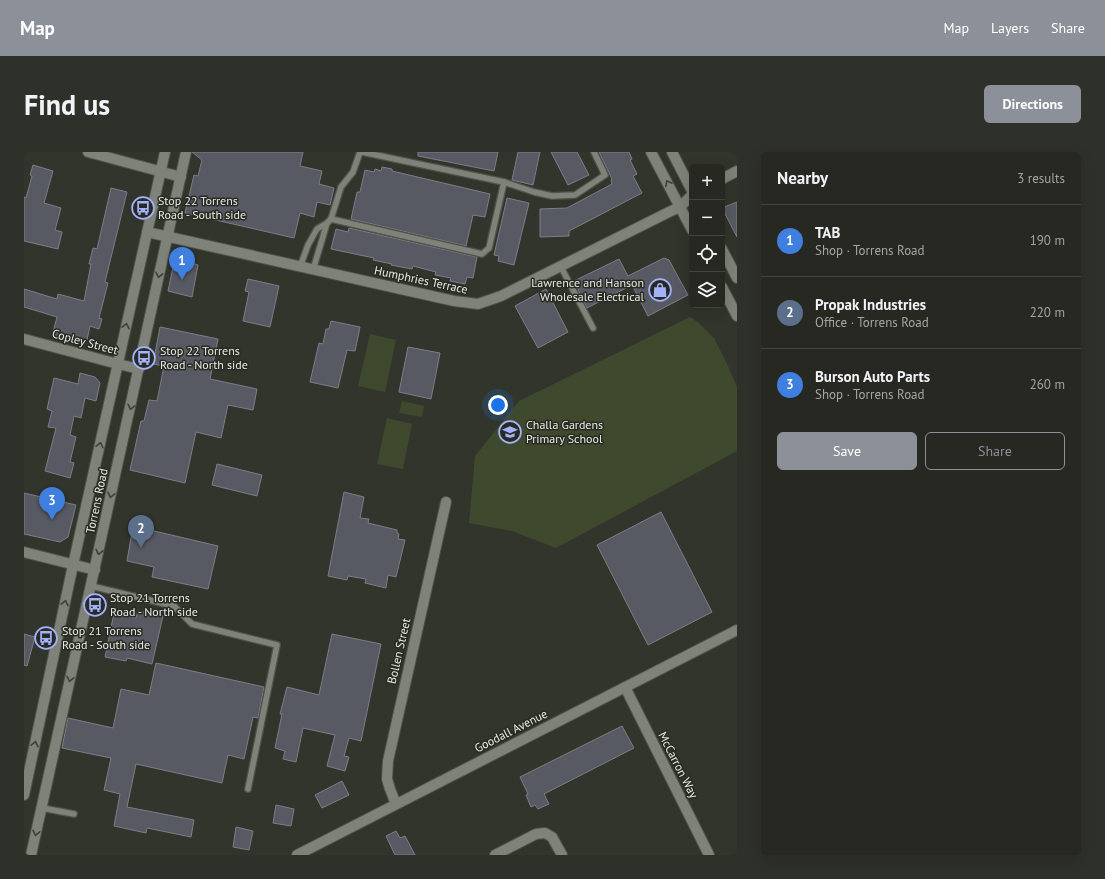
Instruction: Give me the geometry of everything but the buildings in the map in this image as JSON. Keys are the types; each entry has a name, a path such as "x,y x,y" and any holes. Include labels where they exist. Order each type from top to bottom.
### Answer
{"street":[{"path":"88,152 181,177"},
{"name":"Torrens Road","path":"24,796 73,565 165,152"},
{"name":"Torrens Road","path":"31,855 186,152"},
{"path":"652,152 689,224"},
{"path":"672,152 689,185"},
{"path":"725,177 737,171"},
{"name":"Humphries Terrace","path":"147,232 454,301 478,304 502,296 561,267 680,207 689,198"},
{"path":"725,255 737,278"},
{"path":"725,293 737,316"},
{"name":"Copley Street","path":"24,340 139,369"},
{"name":"Bollen Street","path":"396,804 387,779 388,761 446,502"},
{"path":"24,552 94,570"},
{"name":"Goodall Avenue","path":"297,855 737,630"},
{"name":"McCarron Way","path":"625,687 709,855"},
{"path":"495,855 536,834 545,834 552,837 562,855"}],"lane":[{"path":"313,270 341,187 353,172 361,152 504,182 552,196 575,195 605,175 594,152"},
{"path":"300,267 308,245 317,229 329,221 482,254 489,248 504,182"},
{"path":"561,267 593,328"},
{"path":"91,586 174,606 192,624 277,645 248,789"},
{"path":"42,808 74,814"}],"green space":[{"path":"690,317 699,323 714,338 737,387 737,451 556,548 512,531 469,523 475,456 519,401"},
{"path":"370,334 396,340 385,392 358,386"},
{"path":"402,401 424,406 422,417 399,413"},
{"path":"387,418 412,424 403,469 377,464"}],"place":[{"name":"Stop 22 Torrens Road - South side","path":"143,208"},
{"name":"TAB","path":"182,280"},
{"name":"Lawrence and Hanson Wholesale Electrical","path":"660,290"},
{"name":"Stop 22 Torrens Road - North side","path":"144,358"},
{"name":"Challa Gardens Primary School","path":"510,432"},
{"name":"Burson Auto Parts","path":"52,520"},
{"name":"Propak Industries","path":"141,548"},
{"name":"Stop 21 Torrens Road - North side","path":"95,605"},
{"name":"Stop 21 Torrens Road - South side","path":"46,638"}]}
